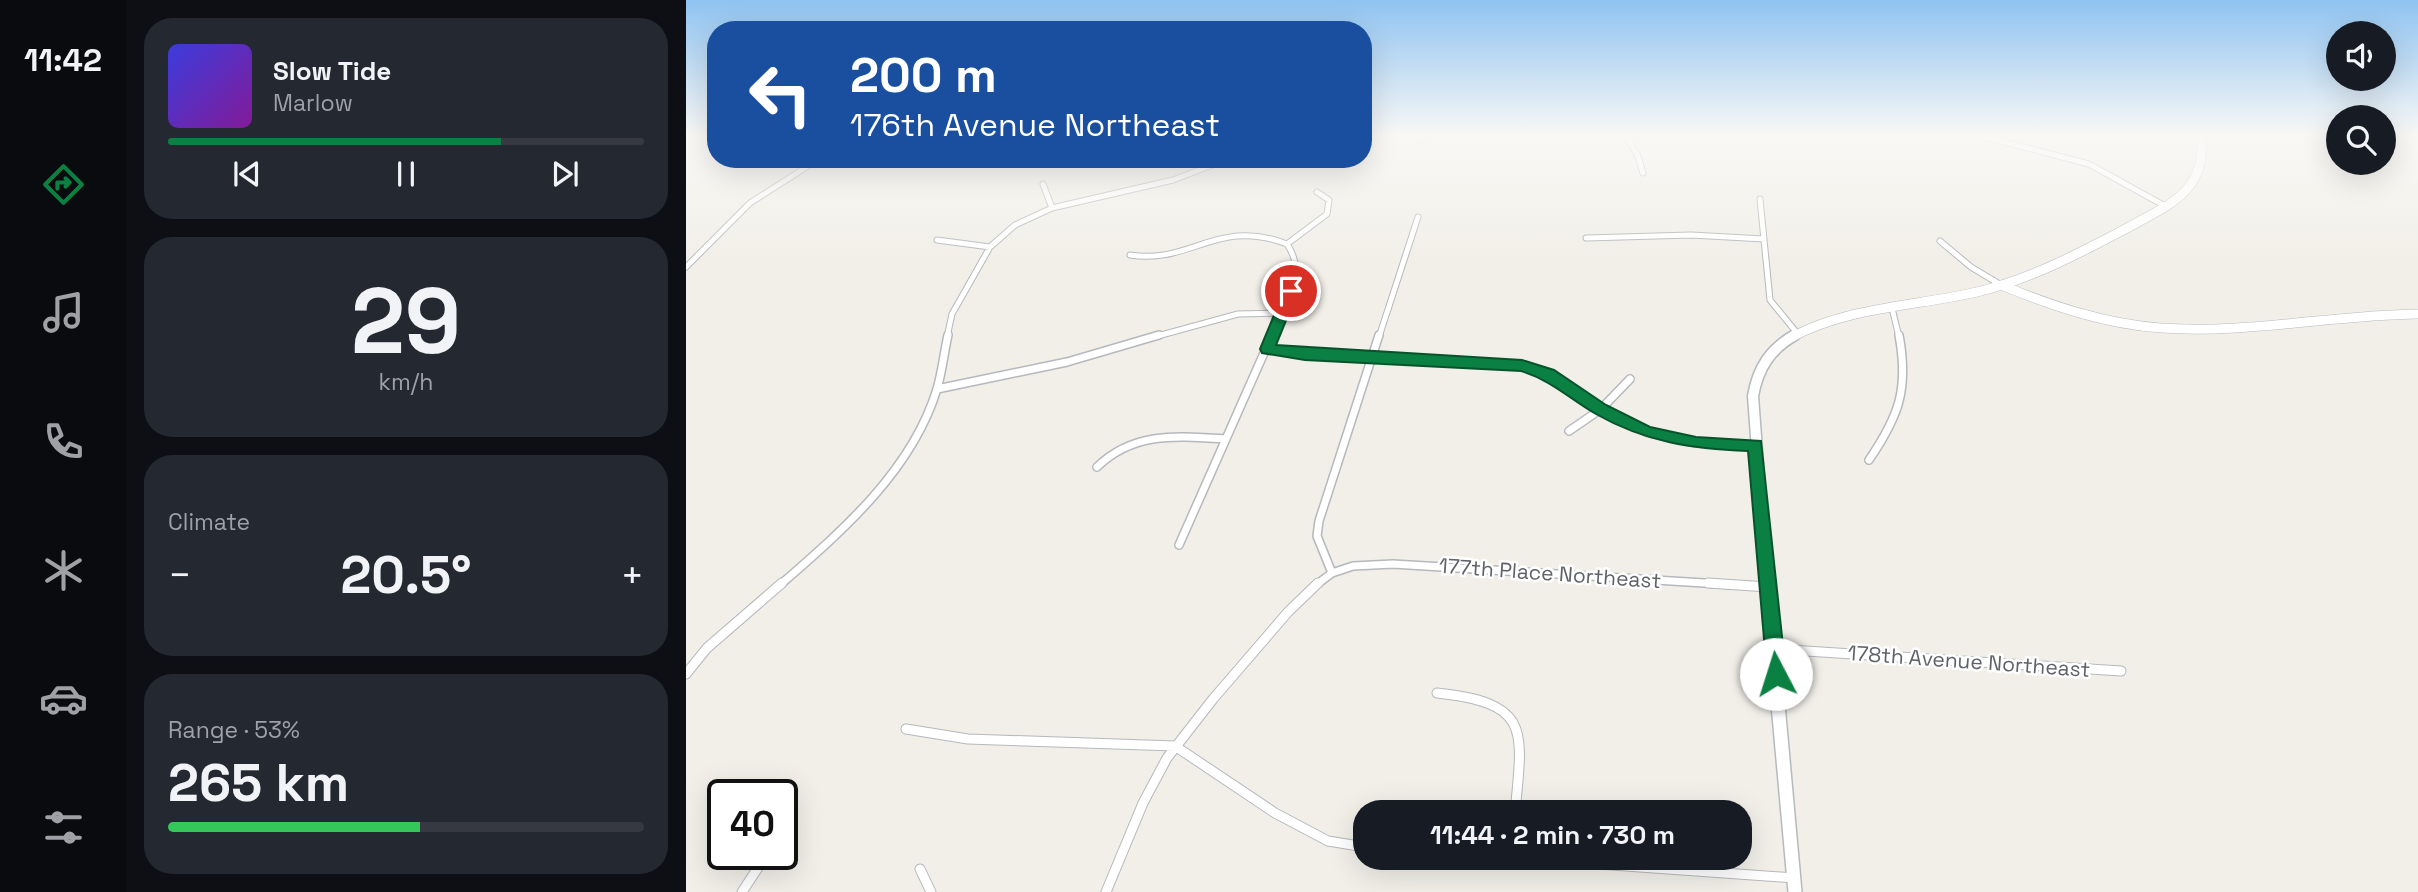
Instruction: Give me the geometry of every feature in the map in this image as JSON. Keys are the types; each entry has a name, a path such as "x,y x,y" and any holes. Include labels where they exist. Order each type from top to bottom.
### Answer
{"street":[{"path":"686,267 750,203 790,178"},
{"path":"686,674 707,648 848,526 916,437 937,388 952,314 990,247 1015,226 1052,208 1179,178"},
{"path":"2117,178 2165,206"},
{"path":"1795,892 1755,445 1754,380 1769,355 1797,333 1849,316 2001,285 2059,262 2165,206 2196,183 2198,178"},
{"path":"1042,184 1052,208"},
{"path":"1287,244 1327,214 1329,200 1317,192"},
{"path":"1760,199 1770,300 1780,316 1797,333"},
{"path":"1106,892 1134,821 1157,774 1175,746 1276,627 1318,582 1332,573 1317,536 1319,520 1418,217"},
{"path":"1130,255 1152,258 1195,244 1240,234 1267,237 1287,244 1297,259 1298,276 1179,545"},
{"path":"1586,238 1691,235 1764,239"},
{"path":"937,240 990,247"},
{"path":"1940,241 1971,267 2001,285 2087,315 2157,328 2217,329 2355,315 2418,314"},
{"path":"1869,460 1897,419 1904,396 1902,354 1892,308"},
{"path":"937,388 1063,365 1231,314 1260,311 1282,313"},
{"path":"1267,349 1370,358 1522,365 1549,374 1628,425 1667,438 1696,443 1755,445"},
{"path":"1569,431 1601,409 1630,379"},
{"path":"1097,467 1109,453 1122,445 1148,437 1226,439"},
{"name":"177th Place Northeast","path":"1332,573 1353,566 1393,564 1769,587"},
{"name":"178th Avenue Northeast","path":"1774,649 2121,671"},
{"path":"1437,693 1469,695 1493,703 1516,723 1522,737 1516,800"},
{"path":"906,729 968,739 1175,746 1275,813 1328,841 1353,845"},
{"path":"920,869 931,892"},
{"path":"742,892 756,870"},
{"path":"1682,870 1794,878"}],"route":[{"path":"1291,291 1267,349 1284,353 1522,365 1549,374 1601,409 1646,432 1696,443 1755,445 1776,674"}]}
